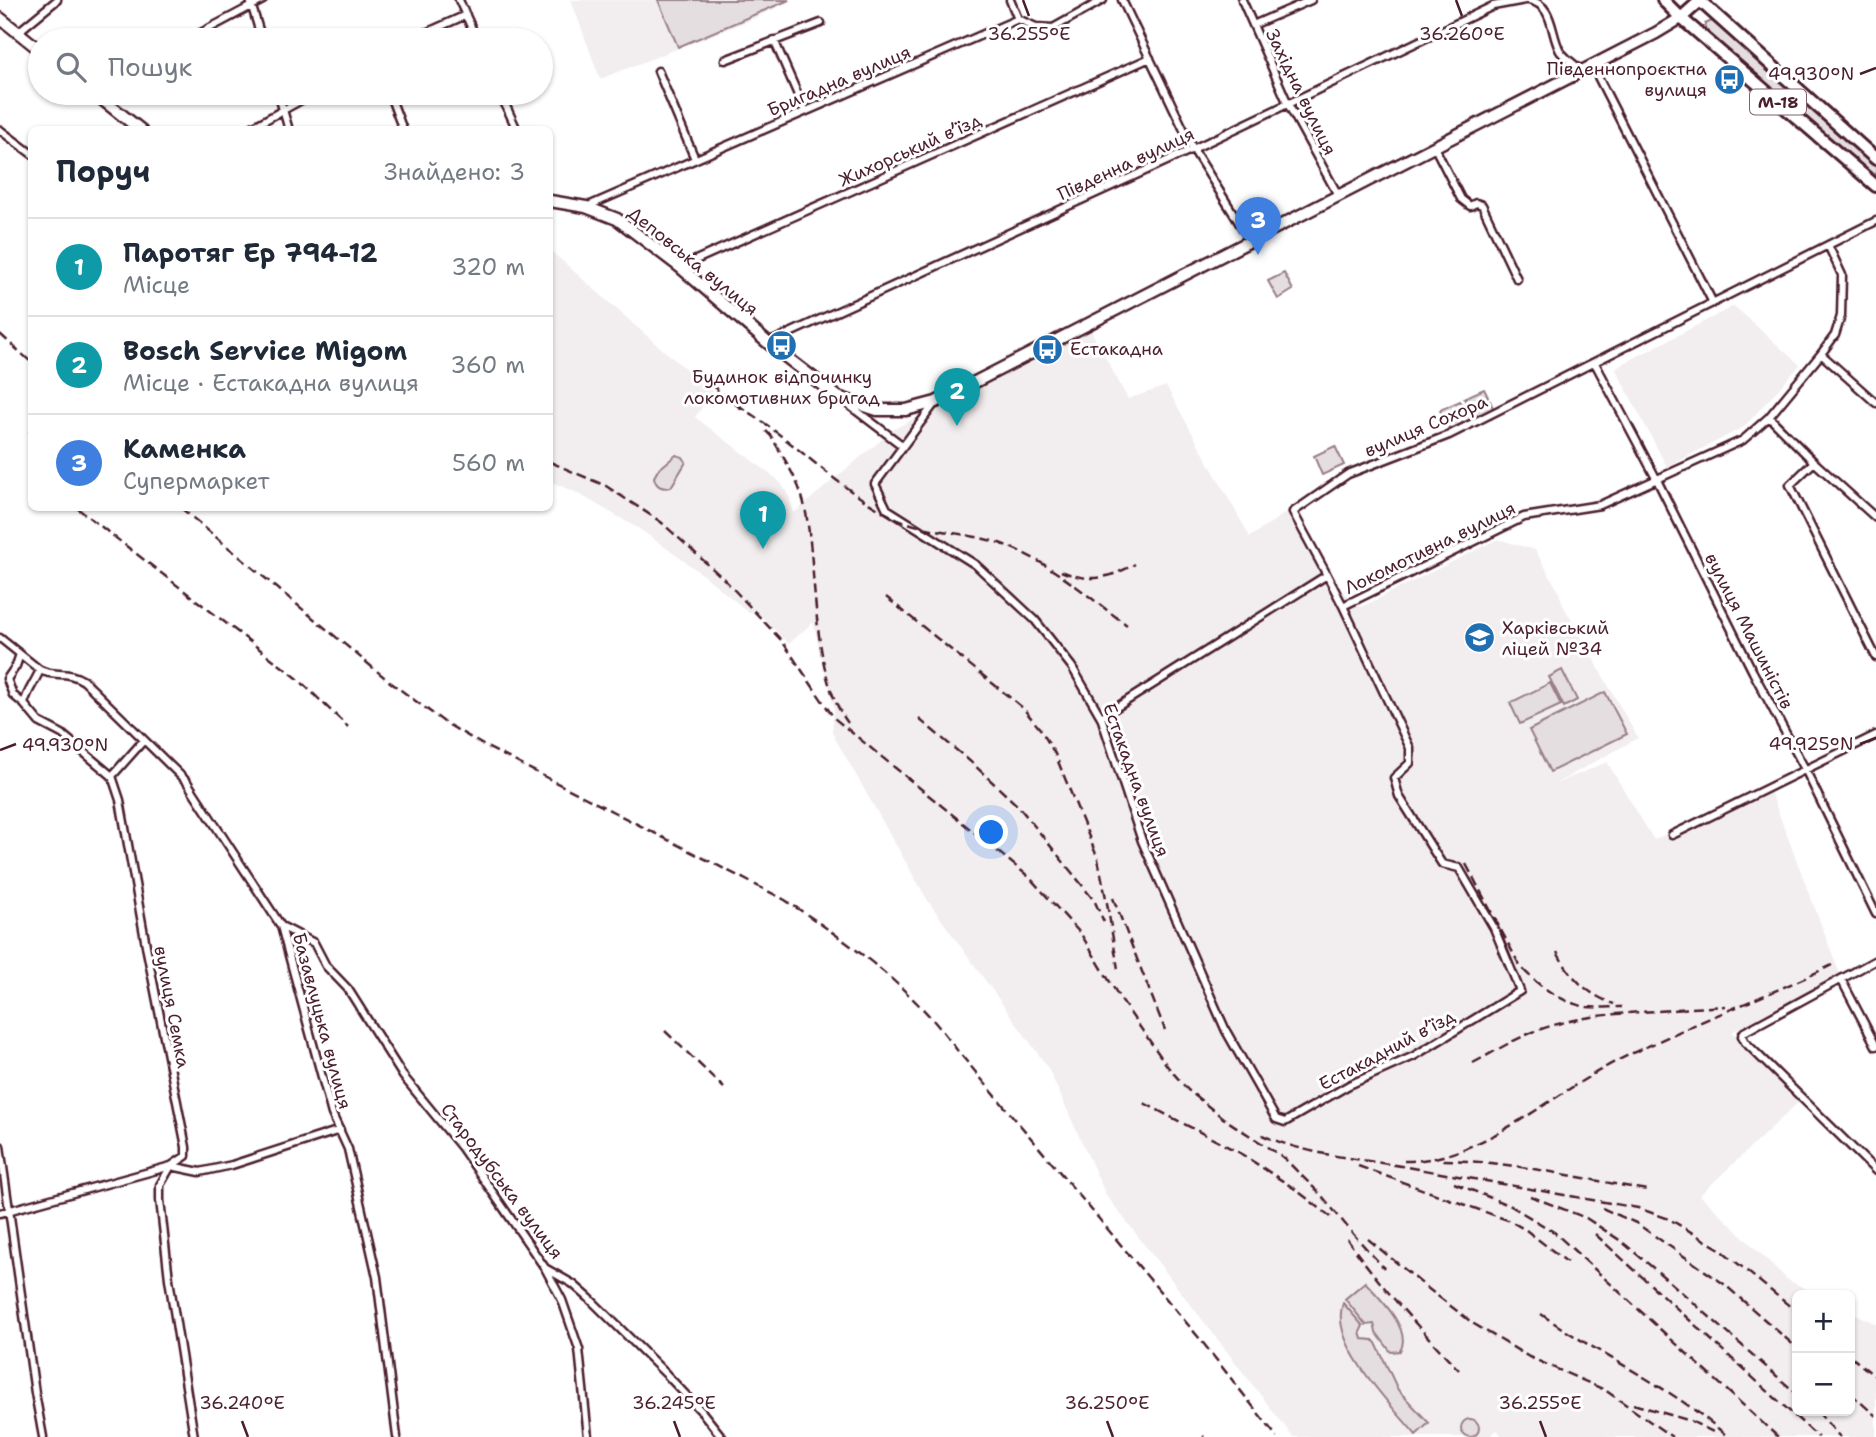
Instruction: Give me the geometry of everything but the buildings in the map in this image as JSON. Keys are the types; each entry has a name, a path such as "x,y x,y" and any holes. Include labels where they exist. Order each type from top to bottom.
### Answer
{"main road":[{"name":"М-18","path":"1663,0 1876,186"},
{"path":"838,397 877,410 906,410 936,402 1656,33 1681,18 1699,0"},
{"name":"М-18","path":"1699,0 1876,159"},
{"path":"0,18 28,40"},
{"path":"109,105 136,126"},
{"name":"Деповська вулиця","path":"553,202 586,207 617,219 680,267 768,343 838,397"}],"street":[{"path":"18,32 57,0"},
{"path":"208,28 251,3 262,0"},
{"path":"459,0 472,28"},
{"path":"1010,0 1018,19 1036,27 1053,27 1102,0"},
{"path":"1122,0 1193,149 1250,240"},
{"name":"Західна вулиця","path":"1242,0 1288,104 1338,195"},
{"path":"1253,25 1311,0"},
{"path":"1527,0 1537,1 1544,6 1561,52 1582,71"},
{"name":"Південна вулиця","path":"768,343 1193,149 1493,6 1527,0"},
{"path":"251,3 258,28"},
{"path":"437,28 466,15"},
{"name":"Бригадна вулиця","path":"586,207 1018,19"},
{"path":"725,60 821,23"},
{"path":"774,40 805,111"},
{"name":"Жихорський в’їзд","path":"680,267 1150,58"},
{"path":"1592,65 1713,303"},
{"path":"658,71 695,159"},
{"path":"281,105 288,126"},
{"path":"255,126 293,105"},
{"path":"394,105 401,126"},
{"path":"506,105 515,126"},
{"path":"0,130 28,151"},
{"path":"1434,146 1461,199 1470,206 1476,203 1482,205 1517,279"},
{"name":"вулиця Сохора","path":"1327,575 1293,512 1348,474 1449,435 1876,220"},
{"name":"Локомотивна вулиця","path":"1343,606 1524,517 1600,505 1743,440 1769,417 1835,335 1841,316 1842,275 1828,245"},
{"path":"1821,354 1876,403"},
{"name":"вулиця Машиністів","path":"1595,363 1806,771 1876,914"},
{"path":"838,397 903,446"},
{"name":"Естакадна вулиця","path":"936,402 875,484 887,509 976,565 1035,620 1072,667 1101,717 1142,841 1226,1031 1276,1119 1285,1122"},
{"path":"1769,417 1876,518"},
{"path":"1814,462 1790,485 1876,657"},
{"path":"1101,717 1327,575"},
{"name":"Естакадний в’їзд","path":"1285,1122 1349,1084 1414,1056 1520,991 1494,928 1459,869 1442,864 1399,796 1394,778 1410,763 1410,748 1327,575"},
{"path":"0,638 40,670 24,704"},
{"path":"20,654 8,679 13,695 39,722 62,734 113,776 144,740"},
{"name":"Базавлуцька вулиця","path":"40,670 47,673 73,674 85,681 187,782 281,926 332,1114 348,1149 377,1277 397,1437"},
{"path":"1672,835 1876,735"},
{"name":"вулиця Семка","path":"113,776 120,800 186,1147 186,1156 172,1166 160,1185 160,1199 169,1279 194,1437"},
{"name":"Стародубська вулиця","path":"281,926 314,943 326,966 348,989 403,1076 462,1148 545,1268 573,1284 589,1298 693,1403 722,1437"},
{"path":"1876,960 1744,1031 1742,1036 1876,1171"},
{"path":"1842,979 1876,1046"},
{"path":"0,1213 172,1166 200,1172 232,1165 340,1130"},
{"path":"0,1146 43,1437"},
{"path":"545,1268 562,1300 579,1349 588,1437"}],"shaded area":[{"path":"571,0 792,0 755,18 600,79"},
{"path":"658,0 789,0 678,47"},
{"path":"1712,21 1876,165 1876,180 1705,29 1705,24"},
{"path":"553,253 713,392 695,417 778,480 788,493 794,513 894,429 1089,327 1128,399 1166,386 1250,537 1294,507 1340,590 1361,607 1498,539 1535,550 1638,738 1555,784 1607,762 1654,840 1767,783 1840,974 1732,1032 1802,1099 1700,1195 1788,1280 1809,1290 1792,1290 1792,1416 1855,1416 1855,1314 1876,1324 1876,1437 1503,1437 1497,1430 1489,1437 1293,1437 1106,1195 1047,1066 928,901 832,733 834,708 813,622 789,644 755,610 749,613 705,576 641,530 553,482"},
{"path":"1284,273 1293,290 1278,299 1268,281"},
{"path":"1734,306 1800,365 1744,427 1667,467 1615,368"},
{"path":"1484,389 1488,397 1468,407 1464,398"},
{"path":"1460,401 1464,409 1444,419 1440,410"},
{"path":"1490,401 1494,410 1450,431 1446,423"},
{"path":"1335,446 1344,465 1322,475 1314,456"},
{"path":"676,455 683,457 686,462 671,487 660,486 654,477 658,470"},
{"path":"1562,670 1577,700 1564,707 1549,677"},
{"path":"1550,683 1561,705 1520,724 1510,703"},
{"path":"1605,692 1627,734 1550,772 1529,730"},
{"path":"1365,1282 1393,1314 1402,1333 1400,1351 1391,1352 1376,1332 1374,1324 1366,1325 1345,1299"},
{"path":"1343,1303 1363,1326 1360,1332 1362,1339 1376,1343 1398,1390 1429,1423 1416,1435 1378,1391 1353,1355 1341,1319"},
{"path":"1470,1419 1476,1422 1479,1428 1476,1434 1470,1437 1464,1434 1461,1428 1464,1422"}],"railway":[{"path":"0,334 28,359"},
{"path":"699,375 743,410"},
{"path":"737,404 865,501 910,524 989,540 1019,551 1067,580 1127,625"},
{"path":"766,431 791,471 803,498 821,649 836,702 848,723"},
{"path":"553,463 606,486 661,522 725,580 782,641 834,718 1029,877 1081,934 1121,1000 1168,1067 1188,1090 1223,1118 1284,1158 1322,1196 1384,1268"},
{"path":"81,511 297,678 348,727"},
{"path":"185,511 390,682 444,722 483,745 785,900 887,975 938,1026 1200,1339 1277,1437"},
{"path":"1061,571 1081,577 1099,578 1135,564"},
{"path":"886,597 1023,708 1041,730 1055,754 1098,859 1118,969"},
{"path":"919,719 1019,807 1095,902 1104,922"},
{"path":"1466,864 1520,966 1534,980 1550,992 1577,1005 1622,1007"},
{"path":"1113,898 1165,1030"},
{"path":"1557,952 1581,984 1596,996 1614,1004"},
{"path":"1404,1161 1430,1159 1482,1141 1623,1057 1832,965"},
{"path":"1677,1009 1726,1006"},
{"path":"1473,1063 1520,1038 1554,1025 1609,1015 1685,1009"},
{"path":"665,1031 724,1088"},
{"path":"1144,1103 1240,1153 1295,1189 1331,1217"},
{"path":"1262,1135 1331,1155 1638,1208 1669,1219 1720,1249 1792,1308"},
{"path":"1443,1160 1520,1167 1647,1190"},
{"path":"1358,1166 1510,1221 1567,1262"},
{"path":"1454,1183 1511,1206 1554,1232 1778,1437"},
{"path":"1530,1196 1586,1218 1621,1241 1792,1390"},
{"path":"1602,1208 1636,1223 1724,1284 1792,1344"},
{"path":"1595,1234 1818,1437"},
{"path":"1347,1239 1415,1323 1459,1370"},
{"path":"1368,1239 1474,1324 1529,1357 1605,1390 1672,1437"},
{"path":"1541,1314 1683,1402 1728,1437"},
{"path":"1855,1360 1876,1377"},
{"path":"1855,1397 1876,1416"},
{"path":"1633,1404 1691,1421 1715,1433"},
{"path":"1821,1416 1840,1437"}],"place":[{"name":"Південнопроєктна вулиця","path":"1730,79"},
{"name":"Каменка","path":"1258,255"},
{"name":"Будинок відпочинку локомотивних бригад","path":"782,346"},
{"name":"Естакадна","path":"1047,349"},
{"name":"Bosch Service Migom","path":"957,426"},
{"name":"Паротяг Ер 794-12","path":"763,549"},
{"name":"Харківський ліцей №34","path":"1479,638"}]}
